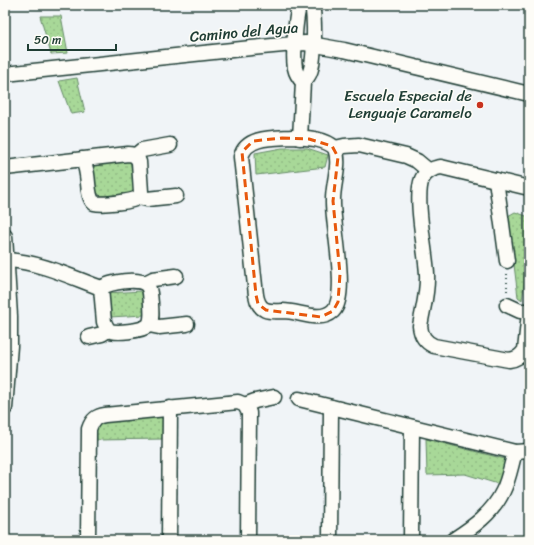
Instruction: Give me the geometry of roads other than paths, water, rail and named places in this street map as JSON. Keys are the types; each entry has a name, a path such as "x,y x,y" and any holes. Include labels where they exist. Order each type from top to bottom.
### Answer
{"street":[{"path":"300,5 297,17 295,67 303,82"},
{"path":"300,138 303,82 310,72 313,44 314,22 312,5"},
{"name":"Camino del Agua","path":"5,74 296,43 313,44 344,50 529,94"},
{"path":"300,138 326,142 335,148 338,157 333,201 340,286 338,302 332,311 325,316 316,317 294,312 270,312 258,304 256,295 241,162 242,152 248,144 258,140 300,138"},
{"path":"335,148 359,145 386,151 412,158 429,171"},
{"path":"135,156 142,150 170,146"},
{"path":"5,168 128,154 135,156 138,162 141,189 139,197"},
{"path":"82,159 88,172 89,196 94,203 100,204 131,200 139,197 147,199 176,196"},
{"path":"507,305 529,312 525,350 519,357 509,360 434,346 430,344 423,336 420,326 426,300 427,275 420,216 421,182 425,174 429,171 441,167 529,188"},
{"path":"496,180 507,261"},
{"path":"5,236 9,295 10,346 5,408"},
{"path":"7,260 41,266 101,288 113,283 140,281 145,284 150,292 151,317 149,325"},
{"path":"145,284 153,279 176,276"},
{"path":"101,288 104,322 108,330"},
{"path":"89,337 102,334 108,330 116,332 140,330 149,325 159,327 187,324"},
{"path":"245,405 274,397"},
{"path":"299,399 515,452 529,451"},
{"path":"88,540 89,429 92,421 105,415 234,402 245,405 248,408 250,417 248,540"},
{"path":"330,540 331,407"},
{"path":"168,540 170,408"},
{"path":"411,540 412,427"},
{"path":"453,540 478,523 495,505 504,490 515,452"}],"place":[{"name":"Escuela Especial de Lenguaje Caramelo","path":"480,105"}]}
